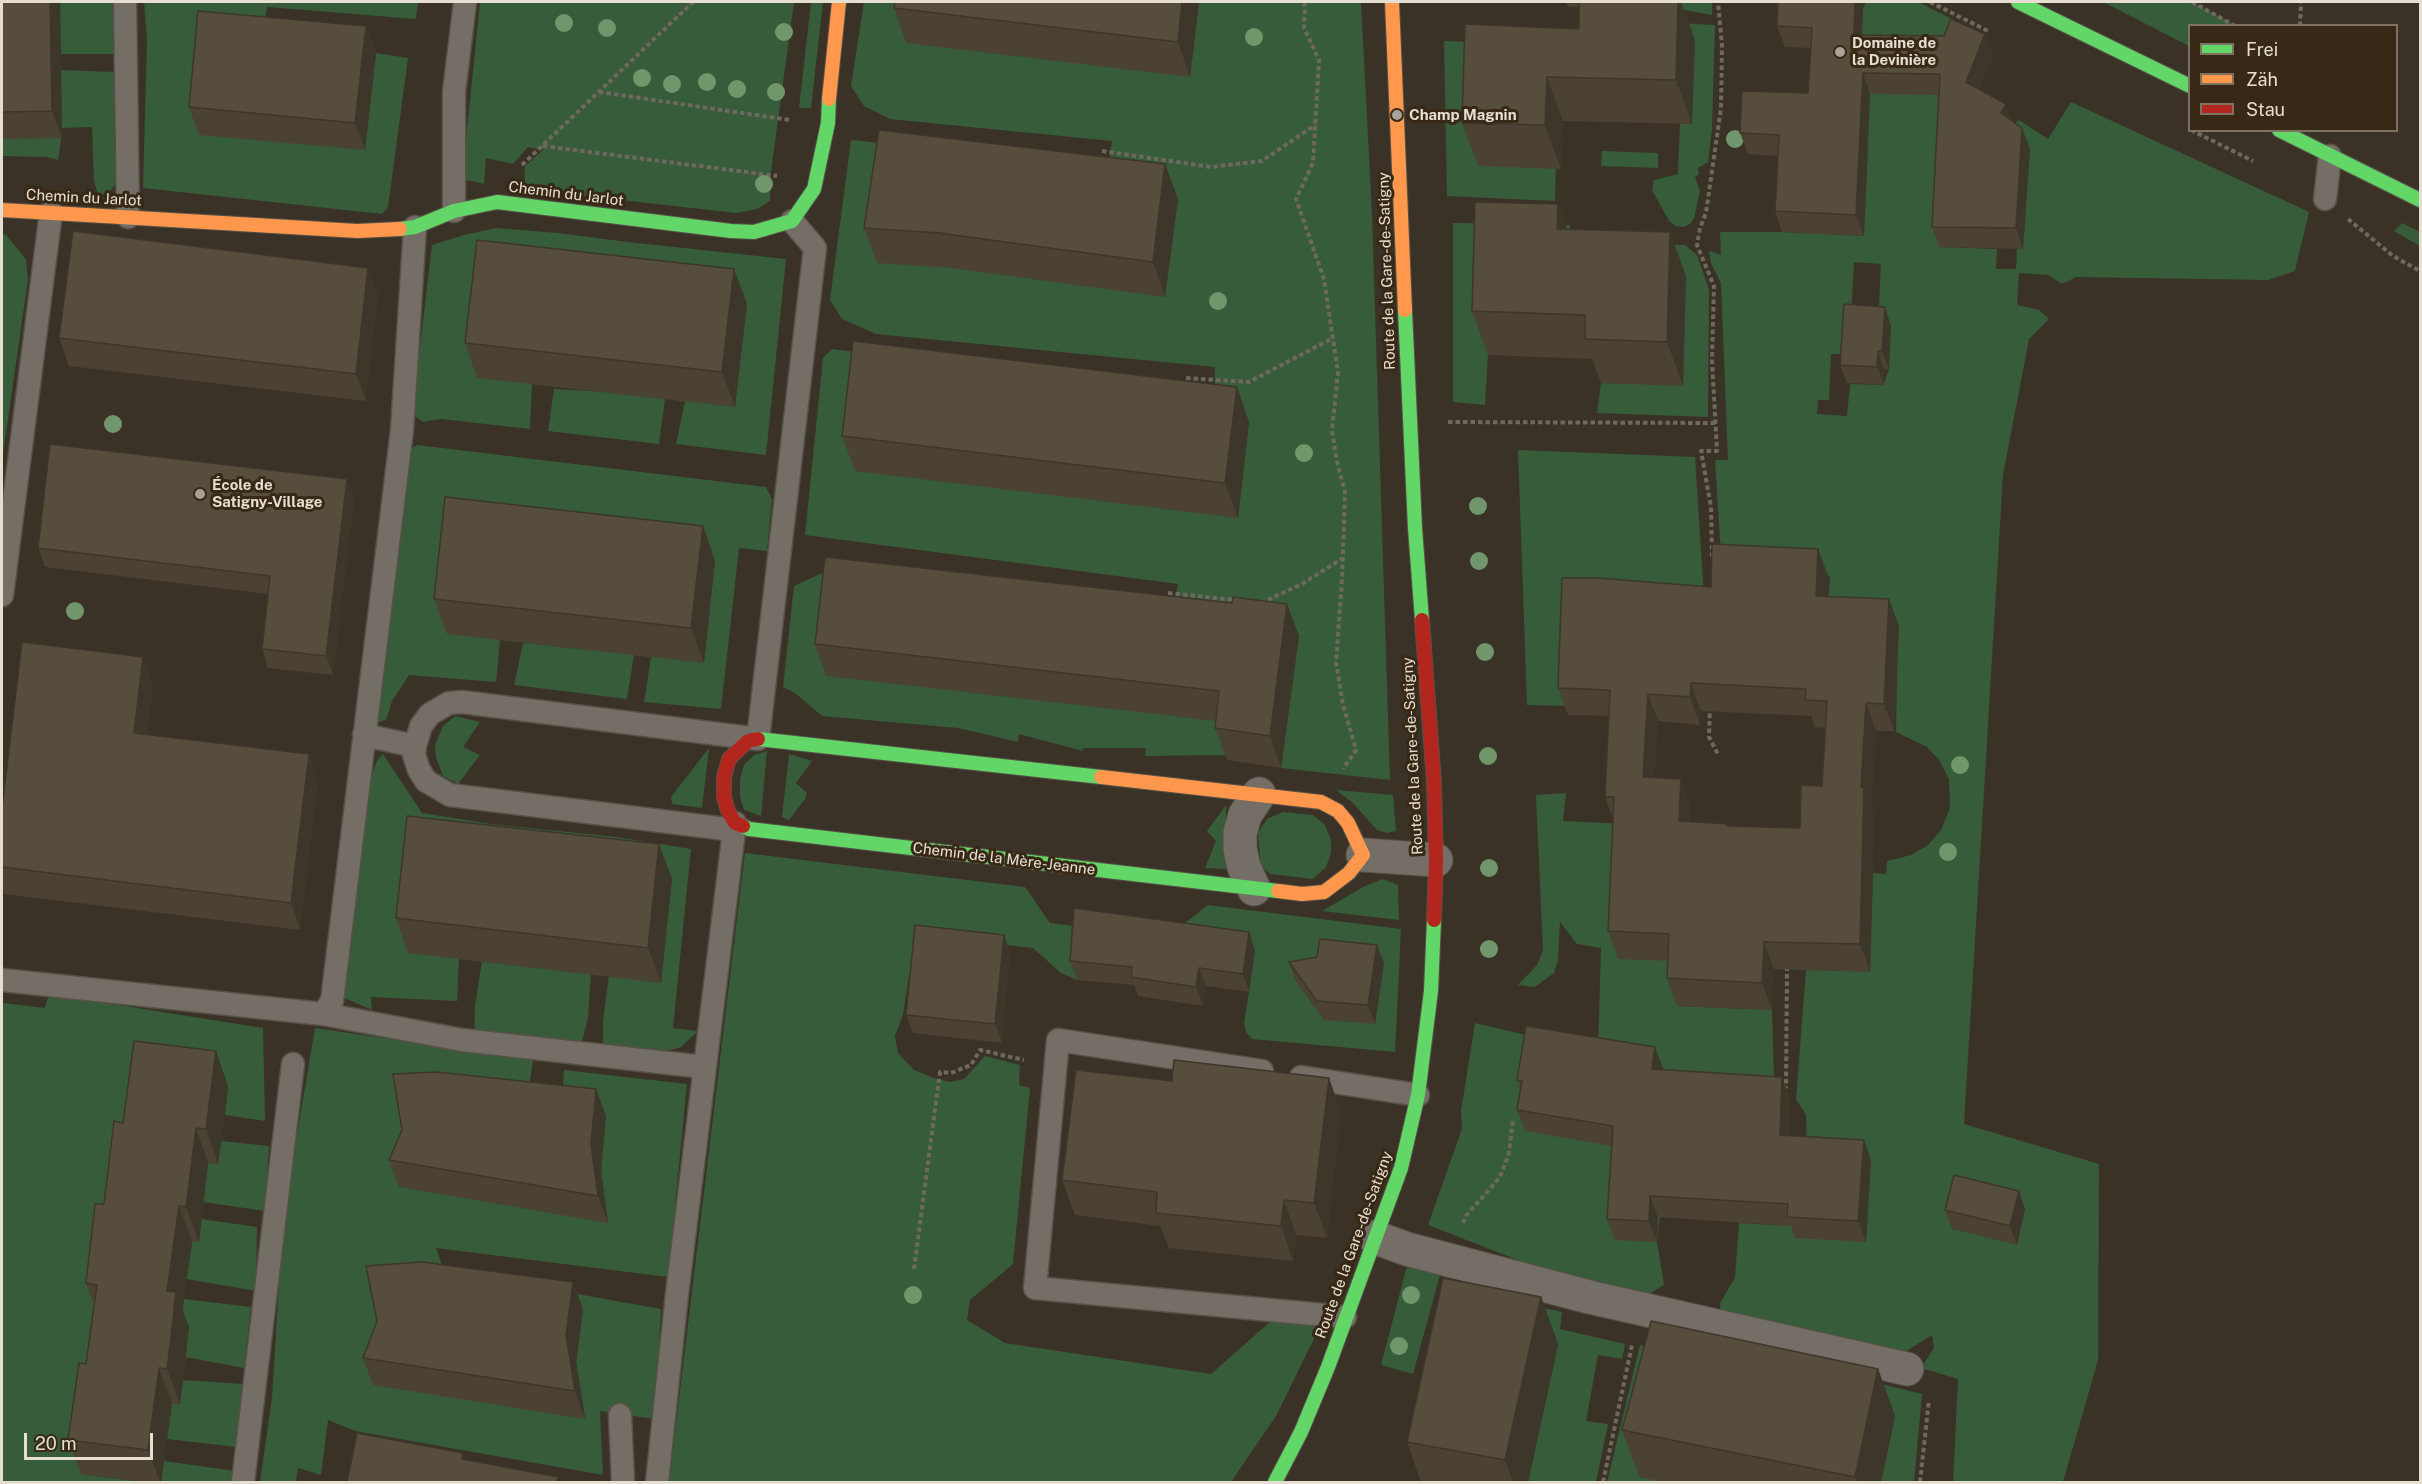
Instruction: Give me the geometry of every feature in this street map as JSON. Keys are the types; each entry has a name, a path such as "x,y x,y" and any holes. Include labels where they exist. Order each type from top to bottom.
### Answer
{"street":[{"path":"792,221 814,189 820,166 828,123 829,87 839,2"},
{"name":"Route de la Gare-de-Satigny","path":"1275,1482 1301,1432 1401,1168 1418,1095 1431,991 1436,860 1434,782 1415,528 1392,2"},
{"path":"2018,2 2188,85"},
{"path":"2283,132 2421,200"},
{"name":"Chemin du Jarlot","path":"2,210 357,231 389,231 416,227 454,211 497,202 731,231 754,232 792,221"},
{"path":"735,827 724,797 724,777 729,759 748,741 758,739 1321,802 1338,811 1343,817 1357,839 1363,855 1436,860"},
{"path":"1254,889 1244,867 1240,849 1240,833 1245,815 1259,794"},
{"name":"Chemin de la Mère-Jeanne","path":"735,827 1302,894 1324,892 1348,873 1363,855"},
{"path":"1374,1237 1449,1260 1639,1309 1903,1368"}],"lane":[{"path":"125,2 128,217"},
{"path":"454,211 454,92 465,2"},
{"path":"2325,200 2330,156"},
{"path":"2,595 51,212"},
{"path":"364,735 415,746 421,726 430,714 449,703 462,702 758,739 815,248 792,221"},
{"path":"323,1014 332,1001 402,430 416,227"},
{"name":"Chemin de la Mère-Jeanne","path":"415,746 414,756 426,781 450,795 735,827"},
{"path":"657,1482 704,1067 735,827"},
{"path":"2,980 323,1014 462,1040 704,1067"},
{"path":"1345,1317 1035,1288 1058,1040 1418,1095"},
{"path":"243,1482 293,1064"},
{"path":"620,1415 623,1482"}],"path":[{"path":"497,202 505,181 693,2"},
{"path":"1305,2 1304,28 1319,60 1313,163 1296,199 1324,279 1338,373 1332,430 1345,492 1336,662 1343,705 1356,750 1321,802"},
{"path":"1712,564 1711,507 1701,451 1717,451 1712,360 1714,286 1697,245 1706,213 1721,108 1722,45 1719,2"},
{"path":"2192,2 2231,24"},
{"path":"2300,24 2301,2"},
{"path":"598,92 790,120"},
{"path":"1102,151 1211,167 1262,161 1315,125"},
{"path":"542,146 782,176"},
{"path":"2325,200 2392,256 2421,272"},
{"path":"1186,378 1249,382 1333,338"},
{"path":"1444,422 1715,423"},
{"path":"1251,602 1263,603 1302,584 1343,558"},
{"path":"1168,594 1239,601"},
{"path":"1710,697 1709,737 1718,754"},
{"path":"1774,1087 1786,1087 1785,1004 1788,958"},
{"path":"914,1269 940,1072 951,1073 970,1065 980,1050 1056,1067"},
{"path":"1449,1260 1466,1216 1500,1177 1509,1153 1513,1119"},
{"path":"1603,1482 1639,1309"},
{"path":"1903,1368 1897,1384 1930,1393 1920,1482"}],"green space":[{"path":"60,2 115,2 116,54 61,54"},
{"path":"144,2 418,2 416,19 267,7 262,43 199,134 365,147 376,53 408,58 388,207 382,214 143,188 147,39"},
{"path":"480,2 794,2 770,179 770,201 757,209 736,213 524,189 525,166 543,150 528,147 513,164 486,158 484,184 462,179"},
{"path":"811,2 823,2 811,108 799,108"},
{"path":"864,2 1361,2 1372,214 1390,780 1281,768 1298,636 1227,755 1145,756 1146,748 1083,748 1083,751 1019,734 1018,742 958,728 822,716 795,693 783,687 794,586 835,567 1173,610 1178,584 805,535 823,358 832,349 1214,400 1215,367 876,334 842,319 830,300 851,140 1108,167 1112,141 890,119 864,106 851,86"},
{"path":"1679,2 1712,2 1712,15 1678,9"},
{"path":"1866,2 1918,2 1966,26 1959,40 1861,56 1863,9"},
{"path":"2103,2 2192,2 2233,24 2188,24 2188,45"},
{"path":"1660,22 1715,25 1712,129 1708,162 1698,168 1699,174 1695,177 1700,191 1694,218 1684,227 1676,226 1669,221 1652,190 1654,180 1678,174 1680,124 1692,124"},
{"path":"1444,41 1559,44 1555,201 1447,196"},
{"path":"61,70 114,72 115,185 108,194 98,195 94,181 92,127 62,128"},
{"path":"1938,91 1945,133 1939,247 1997,249 1996,269 2016,269 2019,213 2013,125 2019,120 2048,139 2071,102 2309,212 2295,271 2268,280 2076,277 2062,284 2048,275 2019,273 2017,305 2039,310 2049,319 2029,339 2003,475 1964,1124 2099,1164 2098,1360 2063,1482 1953,1482 1958,1379 1921,1368 1934,1348 1932,1335 1897,1357 1721,1316 1720,1303 1735,1278 1739,1223 1796,1226 1807,1158 1806,1115 1796,1099 1806,970 1870,971 1873,873 1886,874 1887,861 1911,855 1928,845 1941,830 1950,808 1949,779 1939,760 1927,747 1896,732 1898,626 1826,623 1830,576 1722,571 1715,460 1728,460 1721,283 1711,263 1709,251 1721,255 1720,232 1863,236 1868,148 1859,93","holes":["1854,262 1881,264 1878,325 1889,370 1883,385 1850,384 1847,416 1817,414 1818,400 1829,400 1831,354 1849,354"]},
{"path":"62,134 58,160 47,157 2,156 2,138"},
{"path":"1602,151 1658,153 1658,168 1601,166"},
{"path":"1453,223 1570,225 1570,248 1488,355 1485,405 1453,402"},
{"path":"2402,223 2420,232 2420,246 2394,231"},
{"path":"496,228 786,259 766,455 676,444 685,401 532,384 530,429 441,419 423,422 412,414 432,245"},
{"path":"2,234 6,235 26,259 28,279 2,461"},
{"path":"1605,243 1685,245 1697,255 1709,289 1708,417 1597,413 1601,383 1683,385"},
{"path":"554,389 608,392 665,399 659,444 548,431"},
{"path":"417,445 766,487 772,499 767,551 739,548 721,709 644,702 651,657 447,634 500,640 496,682 409,675 392,701 386,720 374,723 407,451"},
{"path":"1518,450 1695,457 1705,613 1568,706 1527,705"},
{"path":"523,643 634,655 627,699 514,685"},
{"path":"455,716 480,722 463,747 480,755 458,784 443,776 436,758 435,745 443,726"},
{"path":"709,748 702,808 672,804 671,797"},
{"path":"767,751 761,816 744,810 740,797 740,779 744,765 754,755"},
{"path":"383,754 422,813 491,824 616,837 691,849 673,1028 698,1031 681,1047 657,1054 603,1050 603,1021 609,975 459,959 457,1001 371,997 372,1010 340,996 361,804 377,761"},
{"path":"789,754 812,761 796,783 807,793 805,799 789,820 782,817"},
{"path":"1336,790 1393,795 1396,831 1387,833 1377,830 1353,803"},
{"path":"1566,793 1563,821 1624,824 1679,961 1677,1006 1772,1010 1774,1078 1667,1152 1657,1242 1664,1285 1647,1295 1533,1266 1428,1225 1462,1129 1461,1111 1475,1023 1598,1052 1601,948 1577,944 1560,922 1558,960 1554,973 1535,987 1518,985 1537,965 1543,950 1536,795"},
{"path":"1226,805 1227,869 1205,868 1216,841 1207,831"},
{"path":"1283,812 1313,815 1325,825 1331,840 1331,853 1326,867 1313,879 1270,874 1261,866 1258,833 1267,819"},
{"path":"745,853 1025,887 1050,923 1081,927 1077,980 1061,973 1033,948 915,935 903,1015 895,1036 898,1053 914,1070 950,1082 964,1079 985,1056 1020,1065 1019,1085 1030,1088 1013,1264 970,1300 967,1320 1005,1343 1211,1374 1279,1314 1301,1317 1319,1329 1276,1416 1231,1482 669,1482"},
{"path":"1383,879 1398,885 1399,920 1322,911 1365,886"},
{"path":"1208,905 1401,929 1395,1052 1252,1039 1246,1032 1244,1023 1249,992 1171,934"},
{"path":"482,961 591,973 588,1018 580,1048 474,1036 475,1006"},
{"path":"49,994 263,1028 265,1121 225,1115 228,1087 81,1474 145,1482 2,1482 2,1003 45,1008"},
{"path":"315,1028 533,1060 526,1108 607,1223 601,1171 561,1111 564,1070 687,1084 668,1277 436,1248 444,1270 585,1418 576,1362 583,1309 516,1283 661,1309 655,1419 600,1411 603,1475 355,1431 328,1420 321,1475 298,1468 296,1482 260,1482 272,1398 283,1218"},
{"path":"221,1141 269,1146 265,1211 203,1202 208,1163 218,1164"},
{"path":"201,1219 257,1227 256,1291 187,1279 192,1241"},
{"path":"1407,1266 1440,1275 1413,1374 1381,1365"},
{"path":"1445,1286 1562,1312 1560,1329 1625,1344 1622,1359 1598,1355 1586,1421 1608,1424 1596,1482 1528,1482 1558,1345"},
{"path":"184,1299 251,1307 244,1368 185,1357 187,1327 181,1326"},
{"path":"1640,1345 1657,1352 1665,1482 1607,1482"},
{"path":"1844,1375 1922,1394 1914,1482 1881,1482 1895,1416"},
{"path":"183,1380 243,1384 236,1447 167,1439 172,1403 179,1404"},
{"path":"164,1461 235,1471 233,1482 161,1482"}],"building":[{"path":"2,2 50,2 52,111 2,112"},
{"path":"895,2 1182,2 1178,42 894,8"},
{"path":"1579,2 1678,2 1676,80 1547,77 1545,125 1462,123 1465,24 1579,29"},
{"path":"1778,2 1855,2 1854,35 1944,36 1951,19 1985,34 1966,82 2006,104 2001,113 2022,128 2016,228 1932,227 1940,74 1863,73 1856,215 1775,211 1779,135 1740,133 1742,91 1808,93 1812,28 1777,26"},
{"path":"198,11 366,26 355,123 189,107"},
{"path":"879,130 1165,164 1153,262 939,233 864,228"},
{"path":"1475,202 1558,204 1557,229 1670,232 1667,342 1585,339 1585,315 1472,311"},
{"path":"73,231 368,268 356,374 59,338"},
{"path":"477,240 734,269 722,372 465,343"},
{"path":"1844,304 1885,307 1882,351 1878,351 1877,367 1840,365"},
{"path":"853,341 1237,387 1225,483 842,436"},
{"path":"50,444 347,479 326,656 262,649 270,576 38,548"},
{"path":"445,497 703,526 691,628 434,599"},
{"path":"1712,544 1818,549 1816,596 1889,599 1884,704 1866,703 1861,787 1864,788 1860,944 1764,942 1762,983 1667,978 1669,934 1608,931 1614,797 1605,797 1610,690 1558,688 1562,578 1597,578 1711,587","holes":["1691,683 1806,689 1805,700 1827,701 1822,786 1801,785 1800,828 1727,826 1727,824 1679,821 1681,779 1643,777 1648,694 1690,697"]},
{"path":"825,557 1232,603 1233,597 1287,604 1270,736 1215,728 1219,691 815,644"},
{"path":"22,642 143,657 134,733 309,754 291,903 2,867 2,808"},
{"path":"407,816 659,844 648,948 396,918"},
{"path":"1074,908 1249,932 1243,974 1199,968 1196,987 1131,977 1132,967 1070,961"},
{"path":"915,925 1004,935 995,1024 906,1015"},
{"path":"1320,939 1377,945 1368,1005 1317,1001 1289,962 1317,957"},
{"path":"1526,1026 1655,1047 1652,1069 1782,1077 1780,1135 1864,1140 1858,1221 1787,1217 1788,1204 1650,1196 1649,1221 1607,1219 1613,1126 1517,1110 1522,1081 1517,1080"},
{"path":"134,1041 216,1051 206,1129 196,1128 186,1207 179,1206 167,1291 176,1292 170,1346 167,1369 159,1368 148,1450 68,1440 79,1363 86,1364 97,1285 86,1283 95,1204 104,1204 114,1121 123,1123"},
{"path":"1174,1060 1329,1078 1314,1203 1284,1200 1281,1226 1156,1213 1157,1192 1062,1180 1076,1070 1172,1081"},
{"path":"437,1072 596,1089 591,1144 598,1196 389,1160 402,1130 393,1074"},
{"path":"1954,1175 2019,1191 2010,1226 1945,1210"},
{"path":"422,1262 573,1282 566,1335 575,1391 363,1358 377,1321 366,1266"},
{"path":"1443,1278 1541,1297 1505,1460 1407,1442"},
{"path":"1651,1321 1878,1369 1855,1477 1622,1430"},
{"path":"357,1433 463,1453 462,1459 558,1477 557,1482 347,1482"}],"traffic: fast":[{"path":"2018,2 2188,85"},
{"path":"400,229 415,227 454,211 497,202 731,231 754,232 792,221 814,189 828,123 829,99"},
{"path":"2283,132 2420,200"},
{"path":"1405,310 1415,528 1422,620"},
{"path":"758,739 1101,777"},
{"path":"743,826 749,829 1278,891"},
{"path":"1275,1482 1301,1432 1328,1367 1401,1168 1418,1095 1431,991 1434,920"}],"traffic: slow":[{"path":"829,99 839,2"},
{"path":"1392,2 1405,310"},
{"path":"2,210 357,231 400,229"},
{"path":"1101,777 1321,802 1338,811 1348,823 1363,855 1349,873 1324,892 1302,894 1278,891"}],"traffic: jam":[{"path":"1422,620 1434,782 1436,860 1434,920"},
{"path":"743,826 735,823 728,811 724,797 724,777 729,759 748,741 758,739"}],"place":[{"name":"Domaine de la Devinière","path":"1840,52"},
{"name":"Champ Magnin","path":"1397,115"},
{"name":"École de Satigny-Village","path":"200,494"}]}
